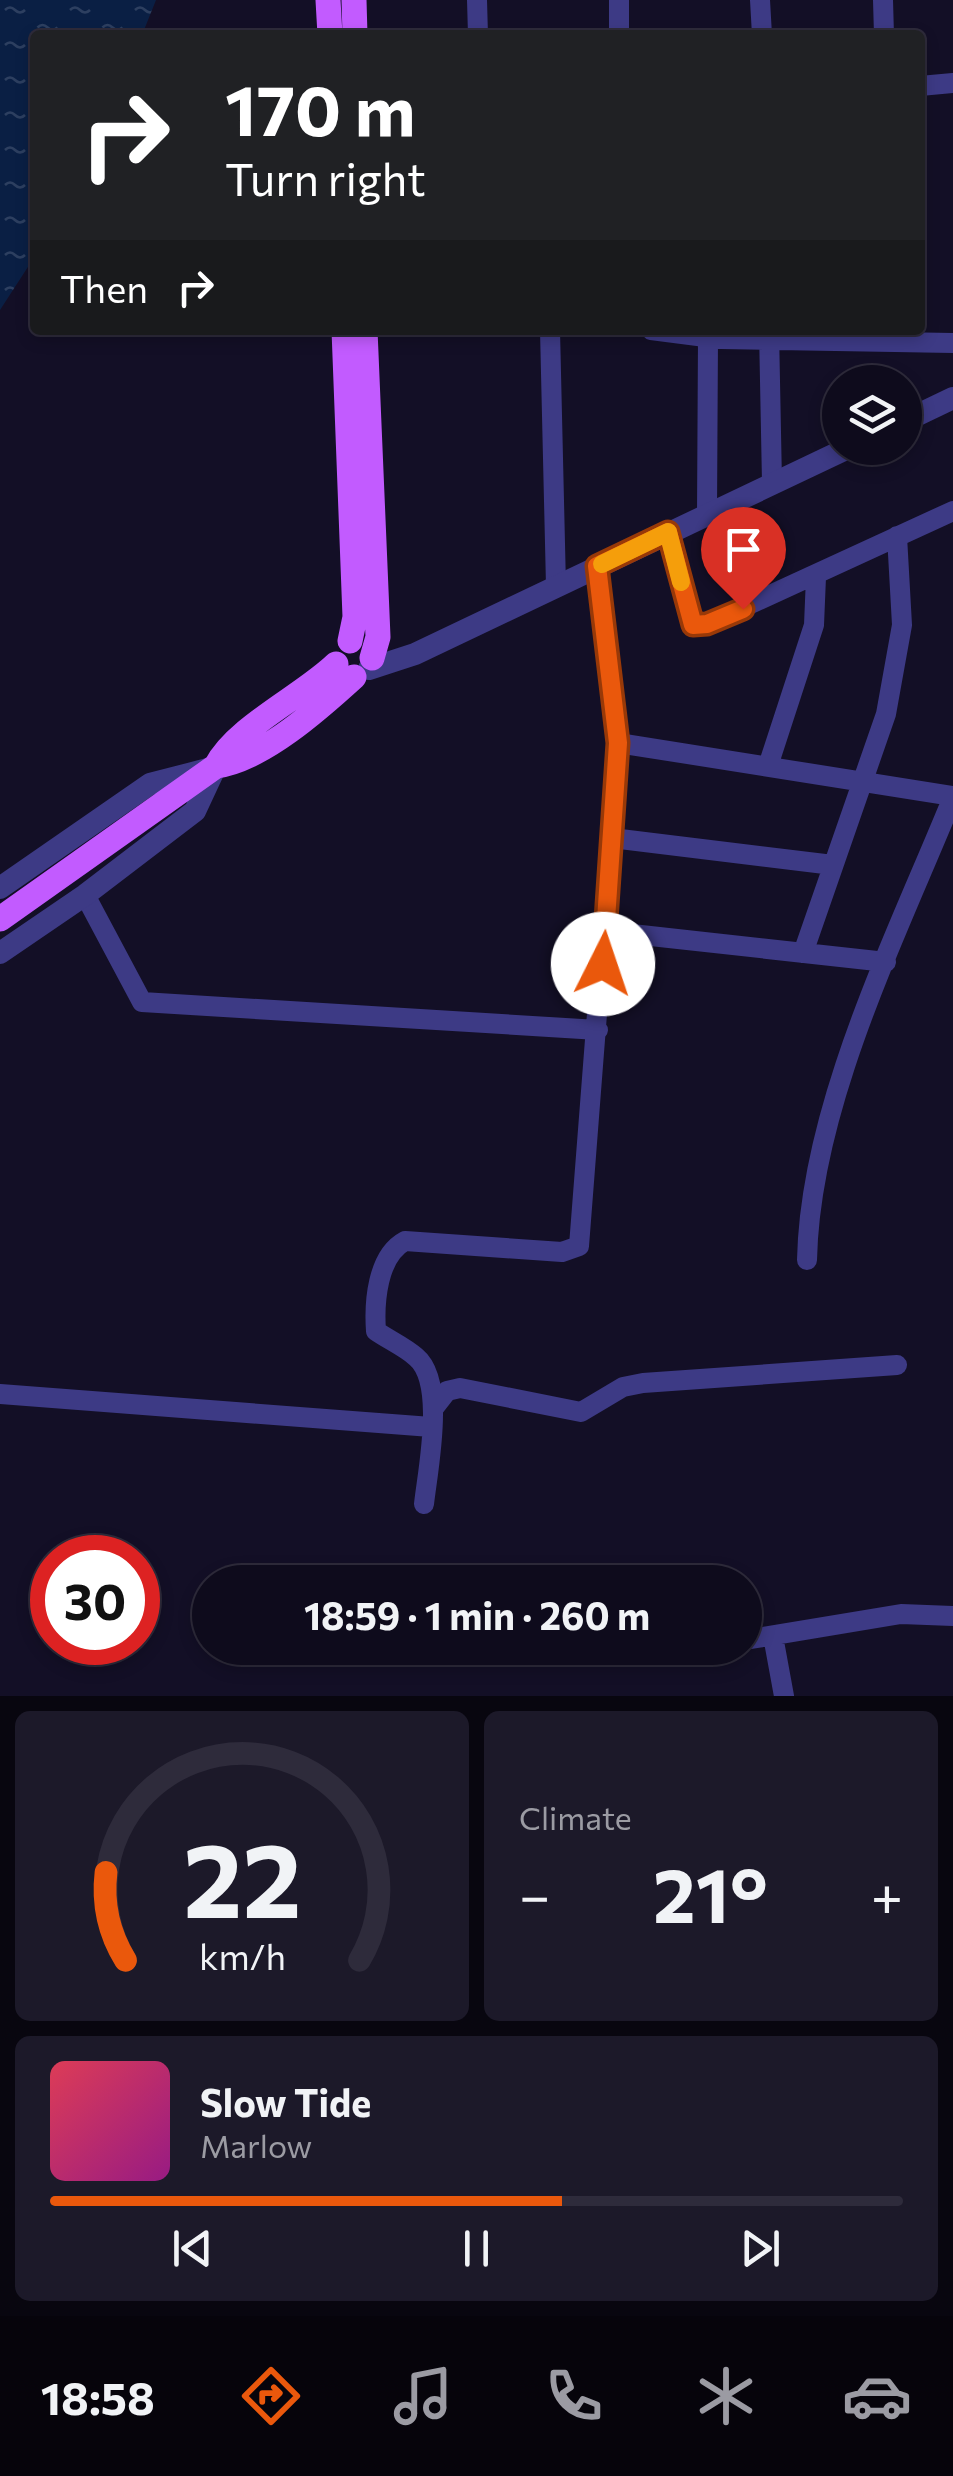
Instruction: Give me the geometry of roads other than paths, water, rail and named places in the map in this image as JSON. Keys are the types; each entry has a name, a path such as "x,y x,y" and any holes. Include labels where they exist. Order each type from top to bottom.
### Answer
{"main road":[{"path":"328,0 330,30"},
{"path":"354,0 356,30"},
{"path":"344,335 355,616 350,641 367,646 358,667"},
{"path":"0,918 216,766 225,750 312,687 358,667 378,637 365,335"}],"street":[{"path":"476,0 478,30"},
{"path":"618,0 619,30"},
{"path":"760,0 762,30"},
{"path":"883,0 884,30"},
{"path":"925,86 953,83"},
{"path":"550,335 556,586"},
{"path":"692,335 749,335"},
{"path":"770,335 772,483"},
{"path":"830,335 889,336 953,344"},
{"path":"707,513 708,337"},
{"path":"922,413 953,398"},
{"path":"358,667 415,654 822,460"},
{"path":"668,532 693,625 707,624 816,578 953,511"},
{"path":"803,953 886,714 902,625 898,536"},
{"path":"424,1504 432,1418 426,1368 376,1331 374,1302 396,1246 406,1240 562,1252 579,1246 618,743 597,566"},
{"path":"768,766 814,625 816,578"},
{"path":"618,743 953,796 852,1045 808,1208 808,1260"},
{"path":"0,888 150,784 216,766"},
{"path":"0,953 86,895 195,810 216,766"},
{"path":"612,838 832,865"},
{"path":"86,895 142,1002 598,1030"},
{"path":"605,932 886,962"},
{"path":"432,1418 447,1392 460,1388 580,1412 622,1387 643,1383 897,1364"},
{"path":"0,1394 432,1418"},
{"path":"762,1638 902,1614 953,1616"},
{"path":"773,1636 784,1696"}],"water":[{"path":"0,0 156,0 144,30 30,30 30,264 0,310"}]}
